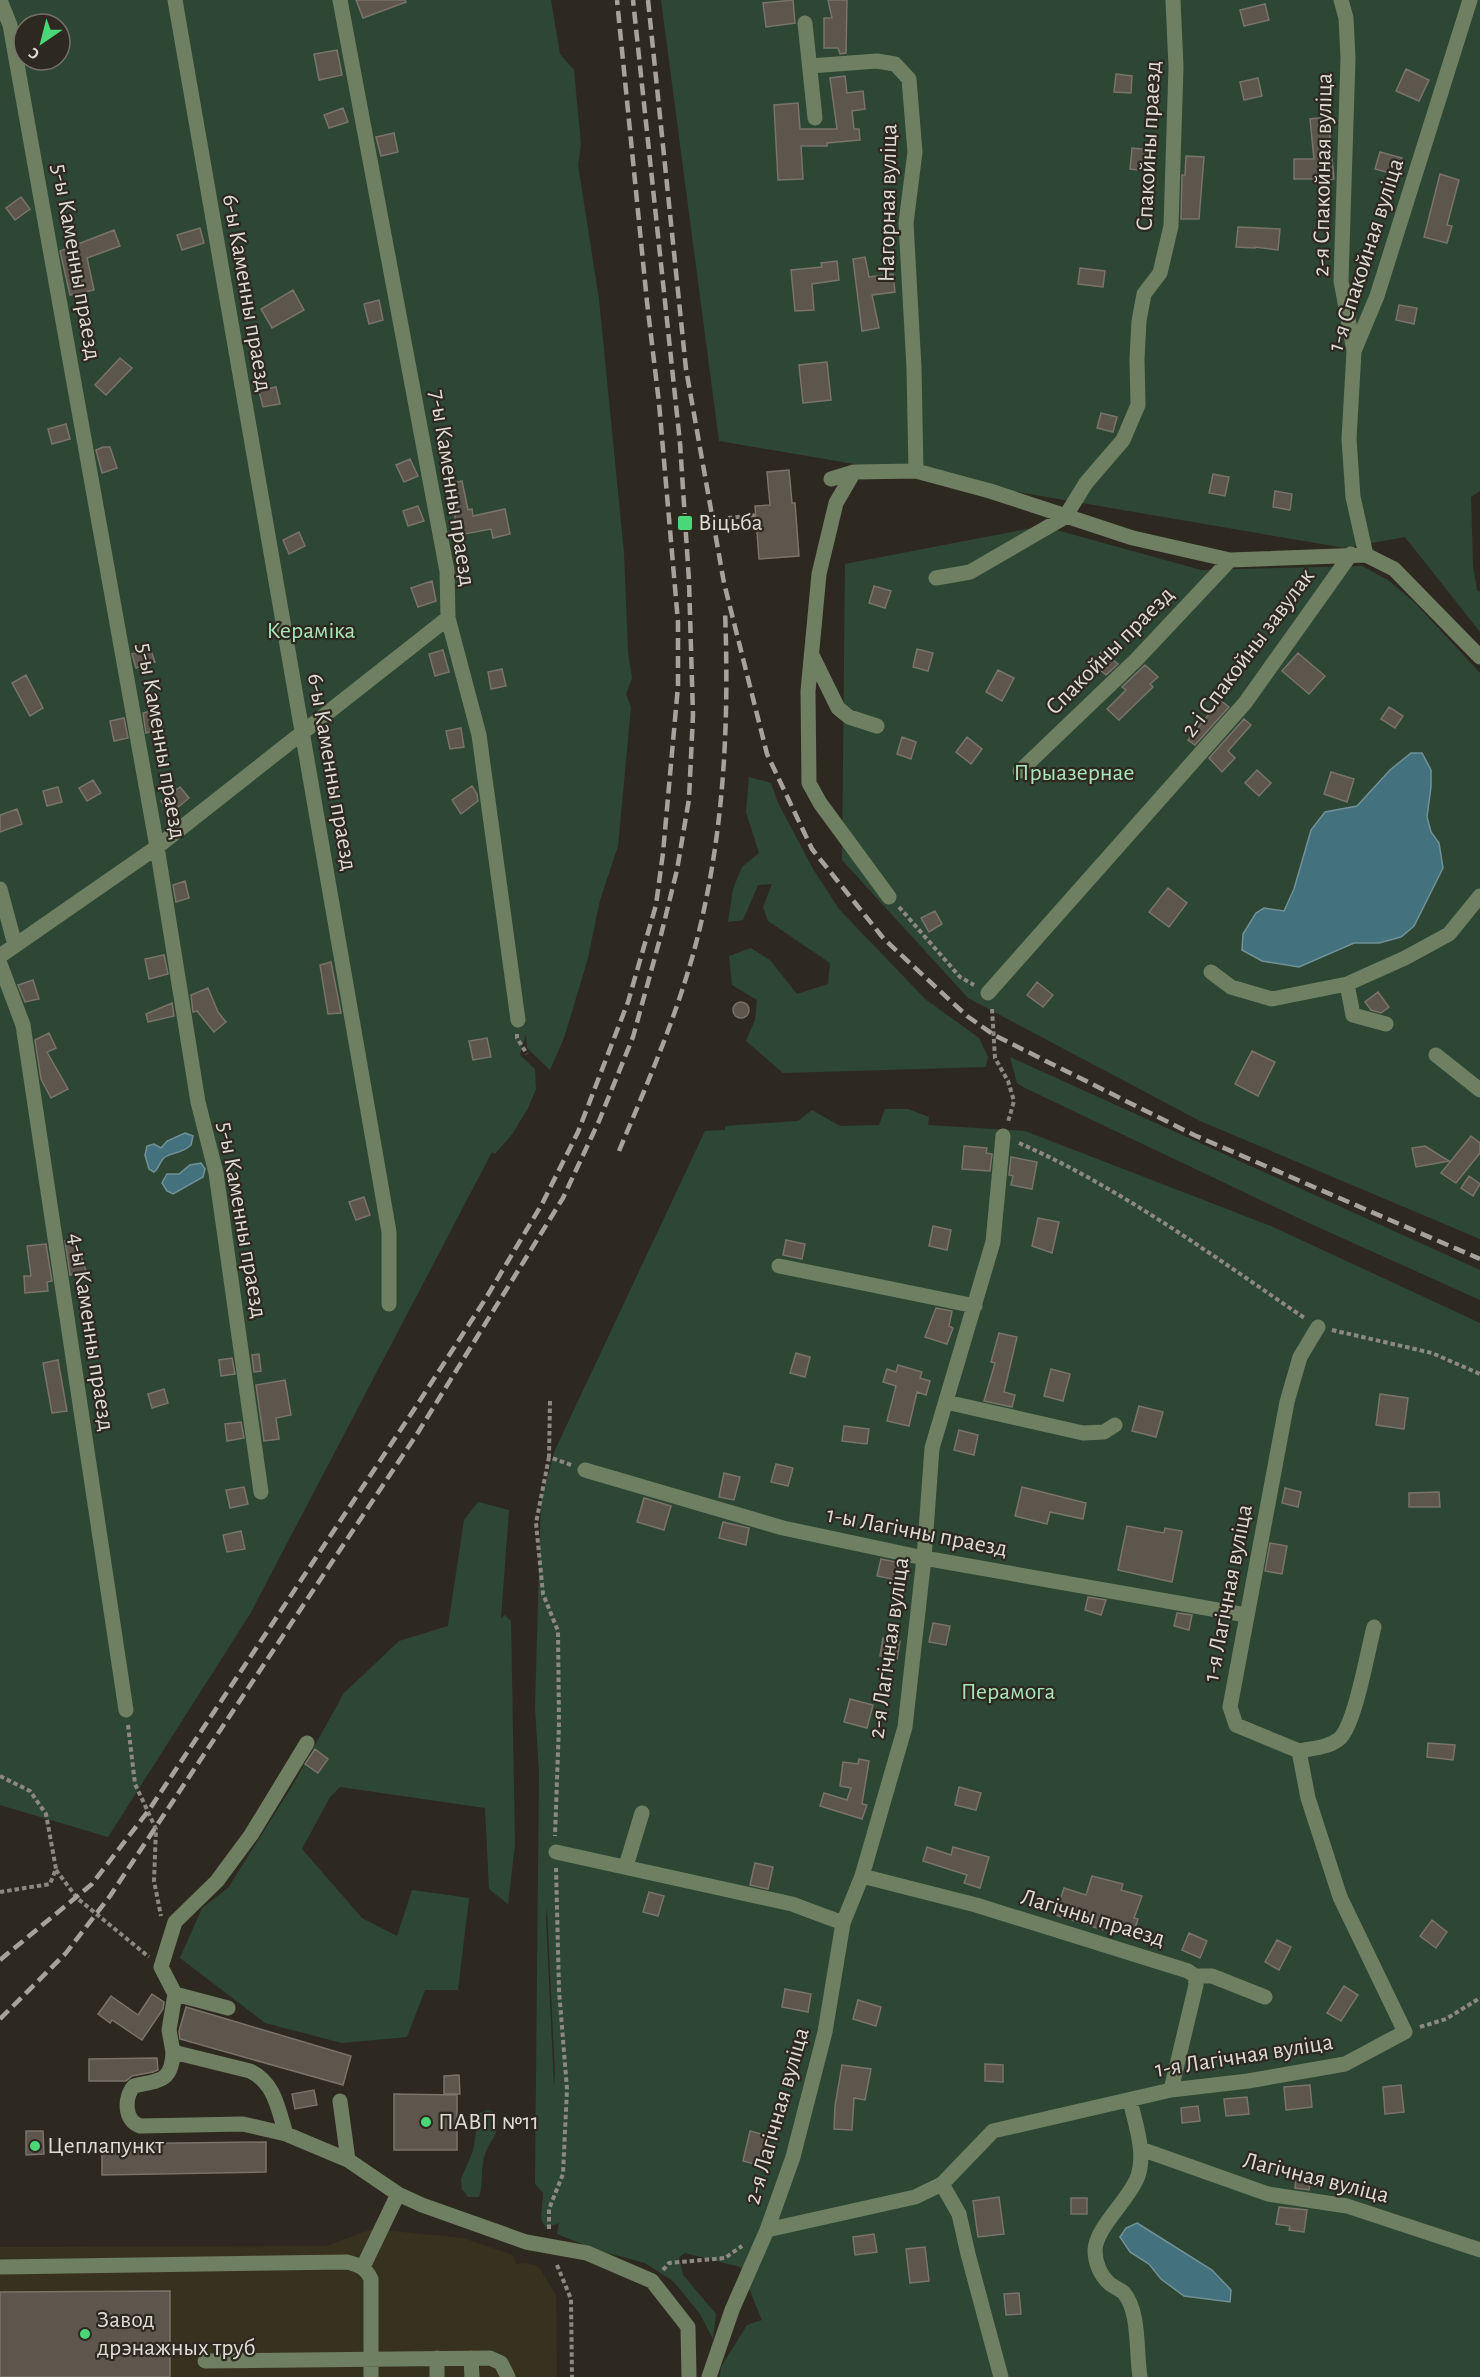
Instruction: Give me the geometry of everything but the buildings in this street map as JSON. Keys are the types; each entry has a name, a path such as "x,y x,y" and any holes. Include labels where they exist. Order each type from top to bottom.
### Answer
{"street":[{"name":"5-ы Каменны праезд","path":"0,0 10,25 157,848 198,1102 216,1173 261,1492"},
{"name":"6-ы Каменны праезд","path":"174,0 235,356 288,642 301,734 389,1232 389,1304"},
{"name":"7-ы Каменны праезд","path":"340,0 447,571 448,618 479,735 518,1020"},
{"name":"Спакойны праезд","path":"936,578 970,572 1065,517 1086,483 1123,440 1138,405 1139,321 1144,294 1160,273 1171,226 1176,67 1173,0"},
{"name":"2-я Спакойная вуліца","path":"1341,0 1346,18 1348,57 1341,281 1354,351"},
{"name":"1-я Спакойная вуліца","path":"1358,554 1348,440 1354,351 1377,296 1470,0"},
{"path":"805,23 815,118"},
{"name":"Нагорная вуліца","path":"810,66 877,61 895,64 909,79 915,152 906,223 916,471"},
{"path":"831,479 854,472 916,471 990,491 1065,517"},
{"path":"854,472 836,503 819,574 811,652 807,739 809,783 820,803 889,897"},
{"name":"Спакойны праезд","path":"1065,517 1133,538 1230,560 1358,554"},
{"path":"1358,554 1394,569 1480,657"},
{"name":"2-і Спакойны завулак","path":"988,993 1245,703 1358,554"},
{"name":"Спакойны праезд","path":"1020,771 1136,660 1230,560"},
{"path":"0,956 157,848 448,618"},
{"path":"811,652 838,708 849,717 877,726"},
{"path":"0,889 15,945"},
{"path":"1211,972 1231,987 1272,999 1347,984 1405,958 1449,934 1480,896"},
{"name":"4-ы Каменны праезд","path":"0,964 22,1025 126,1710"},
{"path":"1347,984 1353,1015 1386,1024"},
{"path":"1436,1055 1480,1090"},
{"name":"2-я Лагічная вуліца","path":"709,2377 732,2310 767,2230 792,2157 825,2032 843,1923 862,1876 905,1727 924,1558 932,1448 993,1242 1004,1136"},
{"path":"778,1266 975,1306"},
{"name":"1-я Лагічная вуліца","path":"1299,1751 1236,1725 1230,1707 1287,1402 1300,1357 1318,1327"},
{"path":"946,1402 1083,1433 1104,1432 1115,1425"},
{"name":"1-ы Лагічны праезд","path":"585,1470 783,1528 924,1558 1246,1615"},
{"path":"1374,1626 1350,1721 1341,1738 1329,1745 1299,1751 1308,1798 1340,1897 1404,2032"},
{"path":"307,1743 251,1835 217,1881 175,1922 161,1967 176,1994 169,2030 173,2052 171,2069 159,2082 134,2086 128,2094 129,2118 140,2126 243,2124 285,2134 348,2160 398,2194 526,2242 587,2253 652,2281 687,2327 689,2377"},
{"path":"626,1866 642,1813"},
{"path":"556,1852 792,1904 843,1923"},
{"name":"Лагічны праезд","path":"862,1876 976,1905 1188,1971 1195,1976 1212,1976 1264,1997"},
{"path":"1171,2090 1196,1985 1195,1976"},
{"path":"176,1994 228,2008"},
{"name":"1-я Лагічная вуліца","path":"767,2230 915,2198 942,2184 993,2131 1171,2090 1248,2081 1345,2064 1404,2032"},
{"path":"173,2052 260,2076 272,2090 285,2134"},
{"path":"1130,2100 1141,2149 1139,2174 1127,2198 1110,2217 1095,2247 1097,2266 1107,2282 1123,2293 1133,2309 1140,2377"},
{"path":"340,2102 348,2160"},
{"name":"Лагічная вуліца","path":"1141,2149 1269,2194 1347,2206 1480,2250"},
{"path":"942,2184 959,2214 1001,2377"},
{"path":"363,2267 398,2194"},
{"path":"0,2267 347,2262 363,2267 371,2278 371,2377"},
{"path":"437,2358 437,2377"},
{"path":"205,2361 471,2358 496,2360 505,2367 508,2377"},
{"path":"471,2358 472,2377"}],"path":[{"path":"728,518 756,514"},
{"path":"889,897 960,976 988,993 994,1016 995,1058 1008,1082 1014,1101 1004,1136 1054,1159 1143,1209 1318,1327 1432,1353 1480,1374"},
{"path":"550,1401 549,1457 585,1470"},
{"path":"126,1710 135,1784 156,1829 154,1881 166,1949"},
{"path":"0,1776 30,1791 46,1814 56,1869 77,1898 161,1967"},
{"path":"0,1892 50,1884 56,1869"},
{"path":"1404,2032 1446,2019 1480,1998"},
{"path":"652,2281 669,2263 725,2258 767,2230"},
{"path":"548,2246 571,2299 572,2377"}],"shaded area":[{"path":"372,2229 463,2238 513,2255 516,2264 525,2263 538,2266 556,2295 557,2377 0,2377 0,2247 326,2246"}],"green space":[{"name":"Кераміка","path":"0,0 551,0 560,54 574,70 581,145 578,165 599,299 624,553 628,652 632,678 626,694 631,707 618,846 600,900 588,958 564,1038 550,1070 527,1048 526,1034 520,1055 535,1069 536,1089 528,1108 513,1133 495,1154 492,1152 250,1614 108,1837 0,1805"},
{"name":"Віцьба","path":"661,0 1480,0 1480,491 1471,497 1473,566 1477,590 1480,592 1480,632 1405,537 1345,548 719,441"},
{"name":"Прыазернае","path":"1042,526 1201,570 1362,566 1388,580 1414,602 1480,673 1480,1239 1200,1121 968,998 842,860 845,564","holes":["1411,753 1427,807 1427,817 1431,832 1439,843 1443,868 1434,887 1379,943 1354,943 1299,967 1264,908 1284,911 1294,889 1311,830 1325,812 1357,806 1390,770"]},
{"path":"749,777 771,783 778,803 813,869 839,909 925,999 979,1038 988,1057 986,1067 783,1073 746,1041 755,1020 757,1000 732,985 729,956 751,948 770,960 797,994 828,984 830,963 768,921 763,907 772,884 758,885 743,920 728,922 733,889 742,867 759,853 746,812"},
{"path":"1010,1057 1480,1270 1480,1300 1311,1224 1025,1088 1017,1083"},
{"name":"Перамога","path":"885,1109 908,1109 929,1117 928,1125 1025,1131 1273,1227 1480,1323 1480,2377 720,2377 721,2367 747,2325 762,2320 740,2267 685,2253 679,2257 683,2275 716,2314 713,2339 700,2314 673,2281 645,2263 600,2251 557,2234 559,2223 546,2228 541,2219 543,2193 535,2184 539,1772 535,1707 541,1500 555,1450 705,1131 725,1130 725,1126 798,1121 812,1110 840,1126 879,1125","holes":["547,1908 555,2074 554,2086"]},
{"path":"478,1502 509,1510 501,1618 505,1615 511,1621 515,1844 508,1904 489,1889 485,1808 340,1787 330,1797 302,1849 362,1918 397,1936 412,1890 469,1898 458,1990 425,1990 407,2037 342,2043 265,2023 180,1958 202,1908 228,1888 294,1783 344,1693 399,1641 448,1626 464,1520"},
{"path":"488,2110 497,2113 496,2132 484,2159 479,2197 468,2197 462,2189 461,2179 473,2151 479,2113"}],"water":[{"path":"1411,753 1422,753 1431,770 1427,817 1431,832 1439,843 1443,868 1414,926 1401,937 1379,943 1354,943 1299,967 1262,961 1242,950 1243,934 1256,913 1264,908 1284,911 1294,889 1311,830 1325,812 1357,806 1390,770"},
{"path":"185,1133 193,1136 191,1145 165,1157 154,1172 149,1169 145,1155 147,1146 154,1144 161,1148 167,1141"},
{"path":"201,1163 205,1169 203,1177 173,1194 167,1191 162,1183 167,1174 179,1174 190,1165"},
{"path":"1137,2223 1212,2270 1231,2290 1230,2302 1184,2296 1161,2279 1149,2264 1130,2252 1120,2237 1126,2228"}],"railway":[{"path":"0,1960 92,1884 149,1810 417,1405 486,1298 542,1204 578,1132 628,1002 656,905 663,853 678,686 678,622 659,403 617,0"},
{"path":"0,2019 66,1953 110,1896 417,1434 563,1198 599,1121 633,1037 677,870 689,799 693,715 689,581 680,443 633,0"},
{"path":"648,0 686,369 724,583 767,754 812,849 884,939 967,1016 994,1035 1194,1135 1480,1259"},
{"path":"619,1151 654,1067 685,982 709,884 724,767 725,610"}],"place":[{"name":"Віцьба","path":"685,523"},
{"name":"ПАВП №11","path":"426,2122"},
{"name":"Цеплапункт","path":"35,2146"},
{"name":"Завод дрэнажных труб","path":"85,2334"}]}
